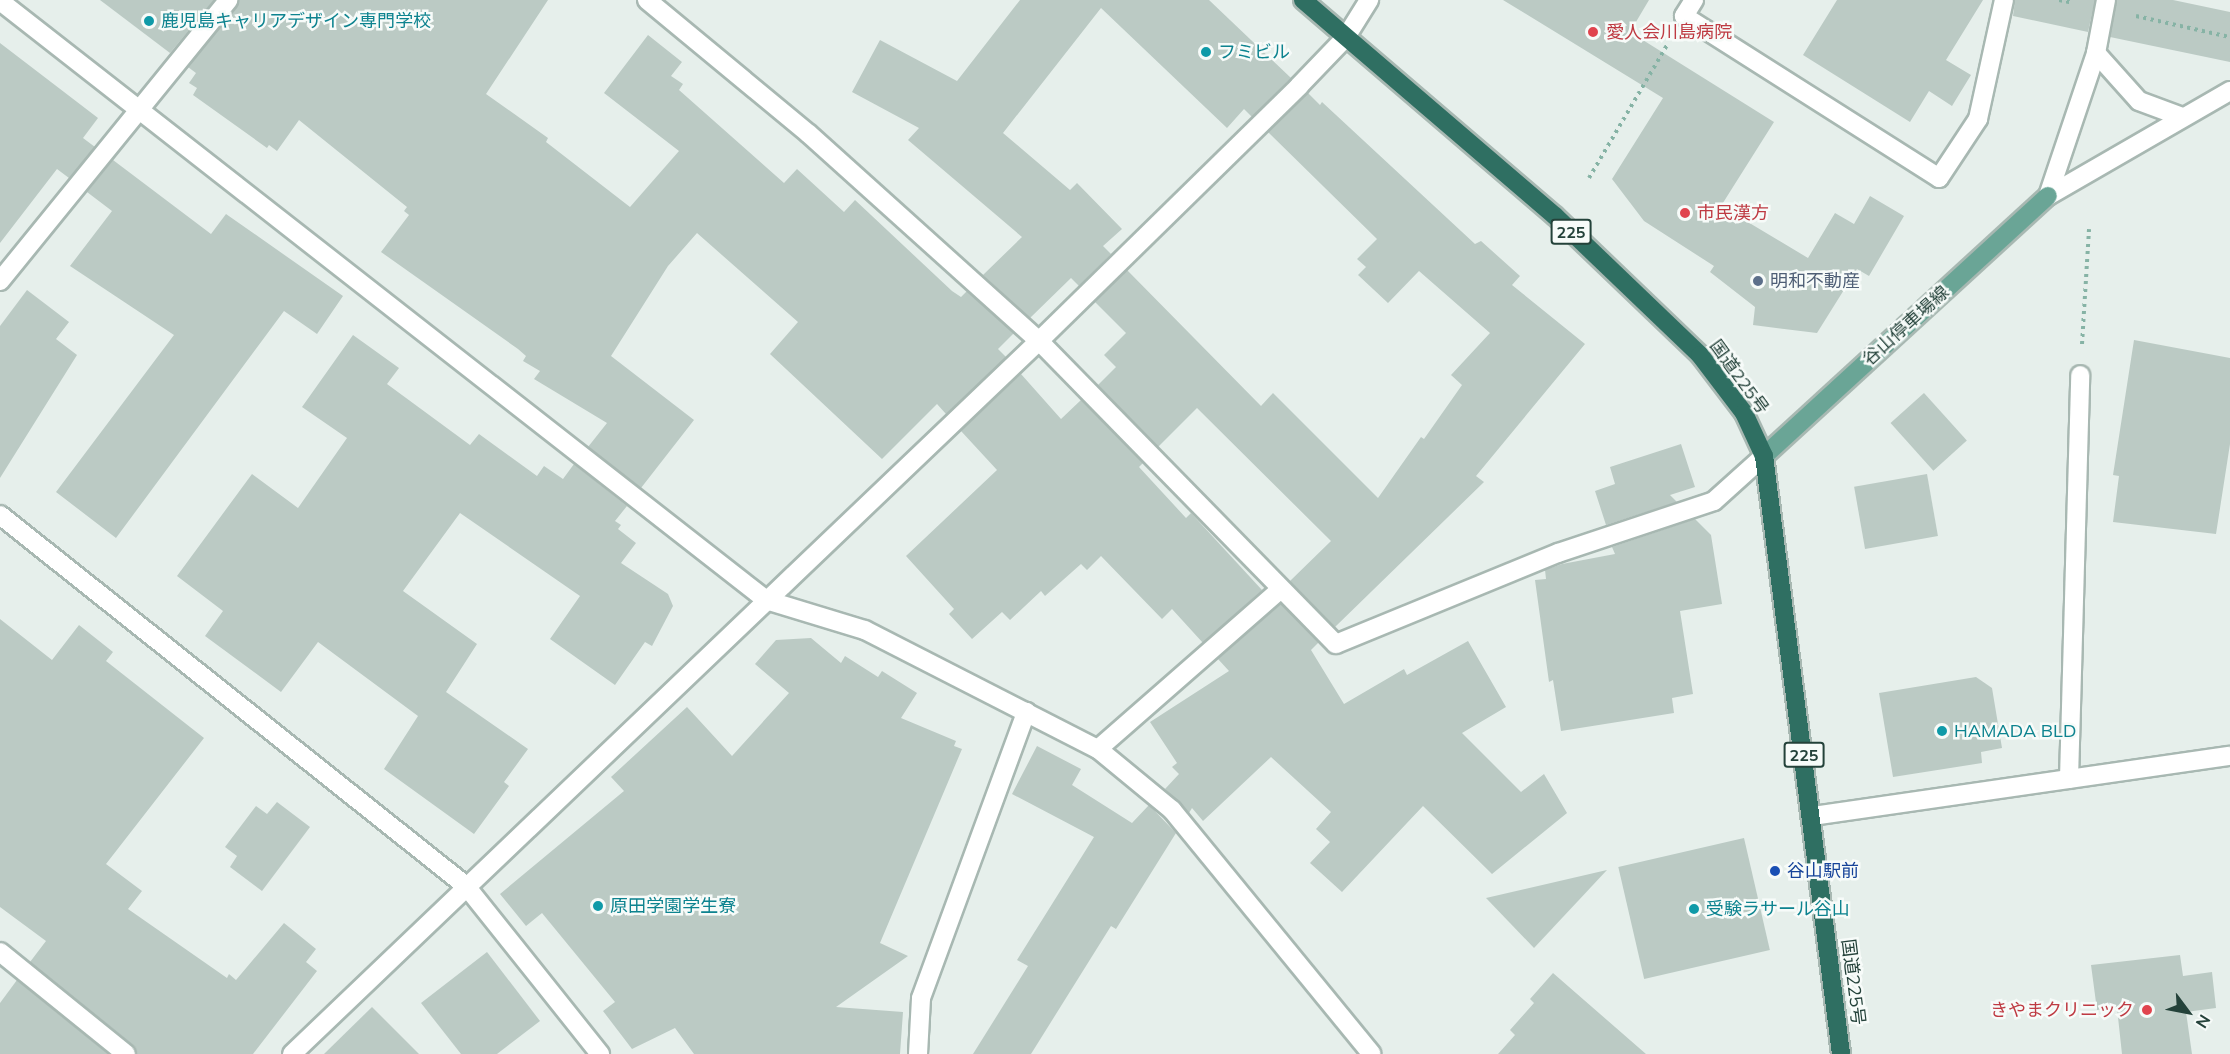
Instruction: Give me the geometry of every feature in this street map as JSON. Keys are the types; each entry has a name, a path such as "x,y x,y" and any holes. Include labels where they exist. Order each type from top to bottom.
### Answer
{"highway":[{"name":"国道225号","path":"1303,0 1555,216 1700,355 1744,413 1764,456 1841,1054"}],"main road":[{"name":"谷山停車場線","path":"1764,456 2048,196"}],"street":[{"path":"0,281 228,0"},
{"path":"647,0 809,134 1039,340 1336,644 1558,553 1713,501 1764,456"},
{"path":"292,1054 1039,340 1346,37 1369,0"},
{"path":"1694,0 1684,16 1939,178 1978,119 2004,0"},
{"path":"2048,196 2096,53 2106,0"},
{"path":"0,1 766,600 865,630 1098,749 1172,810 1372,1054"},
{"path":"2096,53 2139,101 2182,117"},
{"path":"2048,196 2230,91"},
{"path":"2068,779 2080,375"},
{"path":"0,515 466,886 600,1054"},
{"path":"1098,749 1281,589"},
{"path":"918,1054 921,999 1026,712"},
{"path":"1812,816 2230,756"},
{"path":"0,952 126,1054"}],"path":[{"path":"1589,178 1684,16"},
{"path":"2134,16 2230,37"},
{"path":"2080,375 2089,229"}],"building":[{"path":"100,0 214,0 170,53"},
{"path":"239,0 548,0 486,94 548,138 546,142 630,207 679,151 604,93 648,35 682,62 671,76 683,84 679,90 784,183 797,169 844,212 855,200 952,291 961,297 967,291 1014,333 998,349 1006,357 946,414 937,404 882,459 770,354 798,322 697,233 668,266 611,356 694,420 641,488 588,447 607,423 534,379 540,371 523,361 526,356 518,349 381,252 409,215 404,211 407,207 299,120 277,151 269,145 267,148 193,95 197,88 189,83 196,73 188,67"},
{"path":"1020,0 1209,0 1291,78 1252,117 1244,109 1227,128 1101,8 1003,133 1070,190 1077,183 1122,229 1103,246 1111,254 1079,286 1071,278 1030,318 983,275 1022,237 908,140 919,128 852,92 880,40 957,81"},
{"path":"1503,0 1649,0 1630,32 1774,122 1721,206 1808,258 1835,213 1854,224 1870,196 1904,216 1869,276 1857,269 1817,333 1753,325 1755,307 1710,272 1714,266 1644,221 1612,179 1663,98"},
{"path":"1837,0 1983,0 1946,60 1971,75 1952,106 1929,91 1910,122 1803,55"},
{"path":"2015,0 2095,0 2088,32 2013,16"},
{"path":"2117,0 2173,0 2230,12 2230,62 2110,37"},
{"path":"0,43 98,118 83,138 95,147 69,178 57,169 0,243"},
{"path":"1308,93 1320,105 1322,102 1475,244 1481,241 1520,276 1512,285 1585,344 1476,476 1484,482 1335,627 1290,581 1331,541 1197,408 1158,447 1098,385 1116,367 1104,355 1126,333 1095,302 1127,270 1261,406 1273,393 1378,498 1421,437 1424,439 1462,385 1451,375 1490,333 1419,271 1388,303 1358,275 1366,267 1357,259 1377,239 1268,132"},
{"path":"113,160 211,234 226,214 343,296 317,334 284,311 116,538 56,492 174,335 70,266 112,211 87,192"},
{"path":"27,290 69,322 56,339 77,355 0,478 0,326"},
{"path":"353,335 399,368 387,384 470,445 479,434 537,476 544,466 563,479 574,464 627,506 615,521 621,525 618,529 636,543 621,563 668,594 673,606 652,646 645,642 615,685 550,639 580,596 460,513 403,591 477,644 446,692 528,749 504,782 509,786 474,834 384,769 418,716 318,642 281,692 205,636 223,611 177,576 252,474 298,508 347,438 302,407"},
{"path":"2134,340 2230,358 2230,444 2216,534 2113,522 2119,476 2113,475"},
{"path":"1021,374 1061,419 1081,400 1143,463 1139,467 1186,518 1191,513 1262,590 1203,643 1172,609 1162,619 1101,556 1087,570 1081,564 1045,596 1041,591 1010,620 1002,612 972,639 949,614 954,609 906,556 997,470 961,431"},
{"path":"1924,393 1967,441 1933,471 1891,423"},
{"path":"1681,444 1695,487 1670,495 1677,502 1606,525 1595,491 1615,484 1610,467"},
{"path":"1927,474 1938,536 1865,549 1854,487"},
{"path":"1695,519 1711,535 1722,604 1680,611 1693,694 1672,698 1674,713 1561,731 1553,680 1549,682 1535,580 1546,579 1545,570 1562,564 1615,554 1612,547"},
{"path":"1281,604 1319,642 1311,650 1344,704 1404,669 1407,675 1468,641 1506,707 1462,733 1521,792 1544,774 1567,813 1492,874 1423,806 1342,892 1310,863 1330,842 1316,829 1331,812 1271,757 1203,821 1192,808 1189,813 1165,789 1179,774 1172,767 1177,763 1150,722 1229,671 1218,659"},
{"path":"0,619 52,660 79,625 113,652 106,661 204,738 106,864 142,891 128,909 227,978 229,974 236,980 284,923 316,949 306,962 317,971 253,1054 137,1054 133,1045 30,962 46,941 0,907"},
{"path":"811,638 841,663 845,656 878,677 882,671 917,693 901,718 956,741 954,746 962,749 880,943 908,956 836,1007 903,1012 900,1054 694,1054 675,1028 632,1049 603,1011 615,1002 542,913 526,926 500,894 624,791 611,777 687,707 732,756 789,693 755,664 776,640"},
{"name":"HAMADA BLD","path":"1976,677 1992,688 2002,748 1981,752 1982,763 1893,777 1879,693"},
{"path":"1037,746 1081,769 1072,785 1132,823 1149,805 1176,833 1116,929 1111,926 1031,1054 973,1054 1028,966 1017,960 1094,837 1012,794"},
{"path":"277,802 310,827 262,891 230,867 237,856 225,847 256,806 267,814"},
{"name":"受験ラサール谷山","path":"1744,838 1770,950 1644,979 1618,867"},
{"path":"1607,870 1534,948 1486,898"},
{"path":"487,952 540,1021 497,1054 461,1054 421,1003"},
{"path":"2180,955 2183,976 2212,972 2216,1008 2186,1012 2192,1054 2122,1054 2117,1008 2097,1010 2091,965"},
{"path":"1553,973 1646,1054 1498,1054 1515,1035 1510,1030 1534,1003 1530,999"},
{"path":"17,980 108,1054 0,1054 0,1003"},
{"path":"372,1007 419,1054 324,1054"}],"place":[{"name":"鹿児島キャリアデザイン専門学校","path":"149,21"},
{"name":"愛人会川島病院","path":"1593,32"},
{"name":"フミビル","path":"1206,52"},
{"name":"市民漢方","path":"1685,213"},
{"name":"明和不動産","path":"1758,281"},
{"name":"HAMADA BLD","path":"1942,731"},
{"name":"谷山駅前","path":"1775,871"},
{"name":"原田学園学生寮","path":"598,906"},
{"name":"受験ラサール谷山","path":"1694,909"},
{"name":"きやまクリニック","path":"2147,1010"}]}
